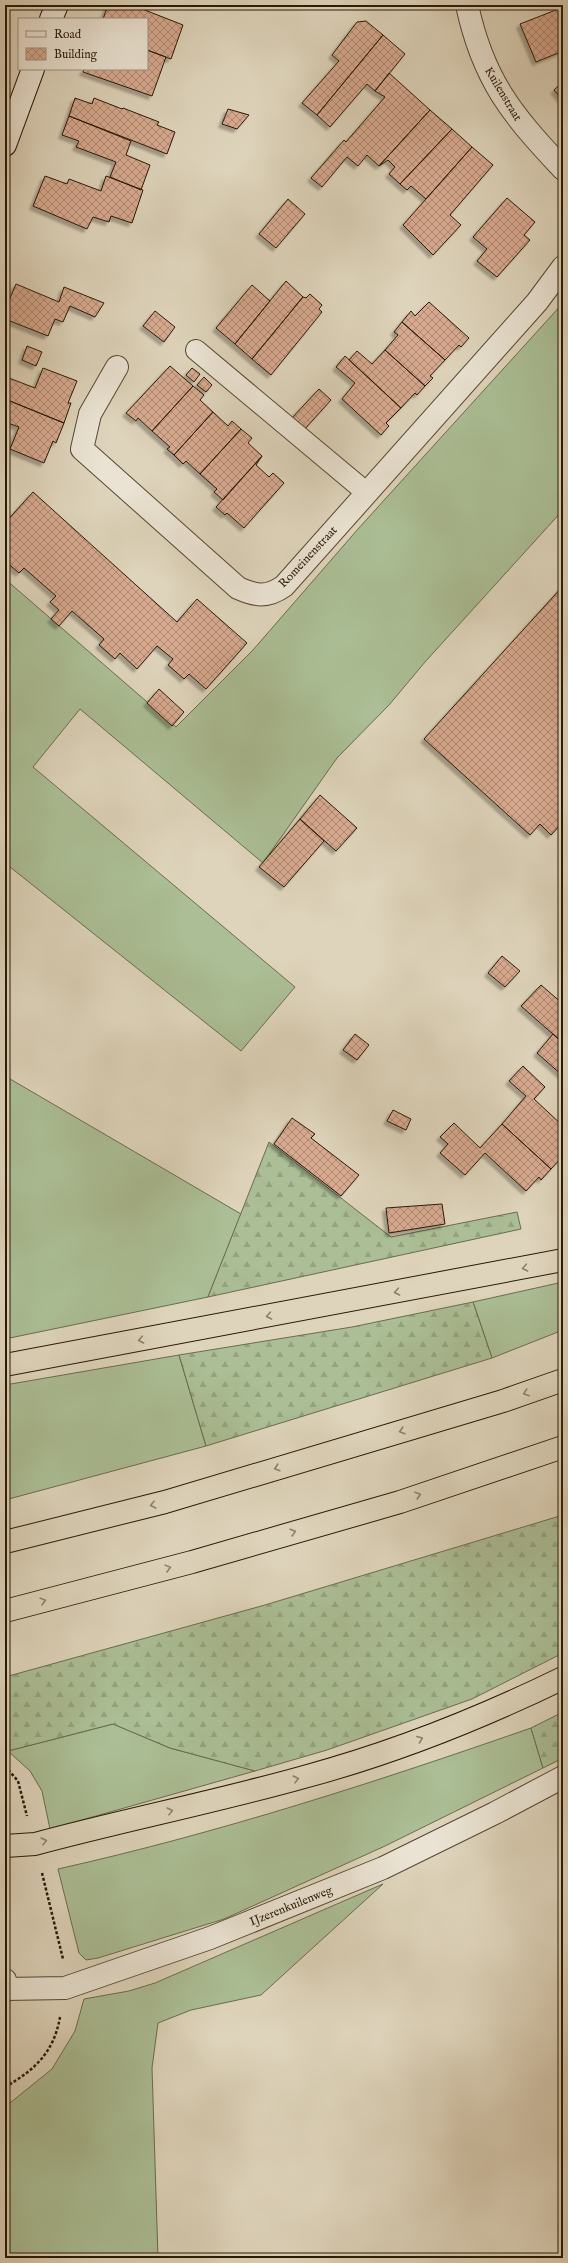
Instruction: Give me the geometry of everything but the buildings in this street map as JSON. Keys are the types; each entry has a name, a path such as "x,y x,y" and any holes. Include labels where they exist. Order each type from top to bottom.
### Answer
{"highway":[{"path":"5,1365 563,1260"},
{"path":"5,1542 165,1502 504,1401 563,1380"},
{"path":"5,1611 192,1562 392,1504 563,1447"},
{"path":"5,1846 34,1844 305,1777 414,1741 521,1699 563,1678"}],"street":[{"path":"51,18 56,5"},
{"name":"Kuilenstraat","path":"467,5 476,40 485,65 500,93 524,128 563,169"},
{"path":"5,145 33,70"},
{"name":"Romeinenstraat","path":"117,367 90,414 82,449 238,588 251,594 264,596 279,590 367,494 537,302 563,267"},
{"name":"IJzerenkuilenweg","path":"5,1989 65,1988 210,1938 376,1871 495,1813 563,1777"}],"lane":[{"path":"196,350 367,494"}],"path":[{"path":"5,2087 37,2066 46,2055 58,2029 65,1988"}],"green space":[{"path":"563,303 563,510 425,662 389,705 337,758 263,863 80,709 33,767 295,987 241,1051 5,863 5,579 176,727 253,650 358,529"},
{"path":"5,1076 241,1214 208,1297 5,1339"},
{"path":"269,1142 391,1237 517,1212 521,1229 208,1297"},
{"path":"563,1282 563,1330 492,1358 473,1302"},
{"path":"473,1302 492,1358 206,1446 179,1355 352,1327"},
{"path":"179,1355 206,1446 5,1500 5,1385"},
{"path":"563,1515 563,1653 472,1699 327,1750 255,1771 170,1748 113,1724 8,1751 5,1739 5,1677 265,1605"},
{"path":"563,1712 563,1758 543,1768 531,1728"},
{"path":"113,1724 170,1748 255,1771 50,1829 42,1791 30,1771 8,1751"},
{"path":"531,1728 543,1768 385,1846 224,1919 98,1958 86,1960 79,1953 58,1869 118,1855 238,1823 356,1787"},
{"path":"383,1884 261,1995 191,2010 158,2023 152,2068 158,2258 5,2258 5,2107 52,2069 75,2031 84,1999 129,1991 155,1983"}]}
